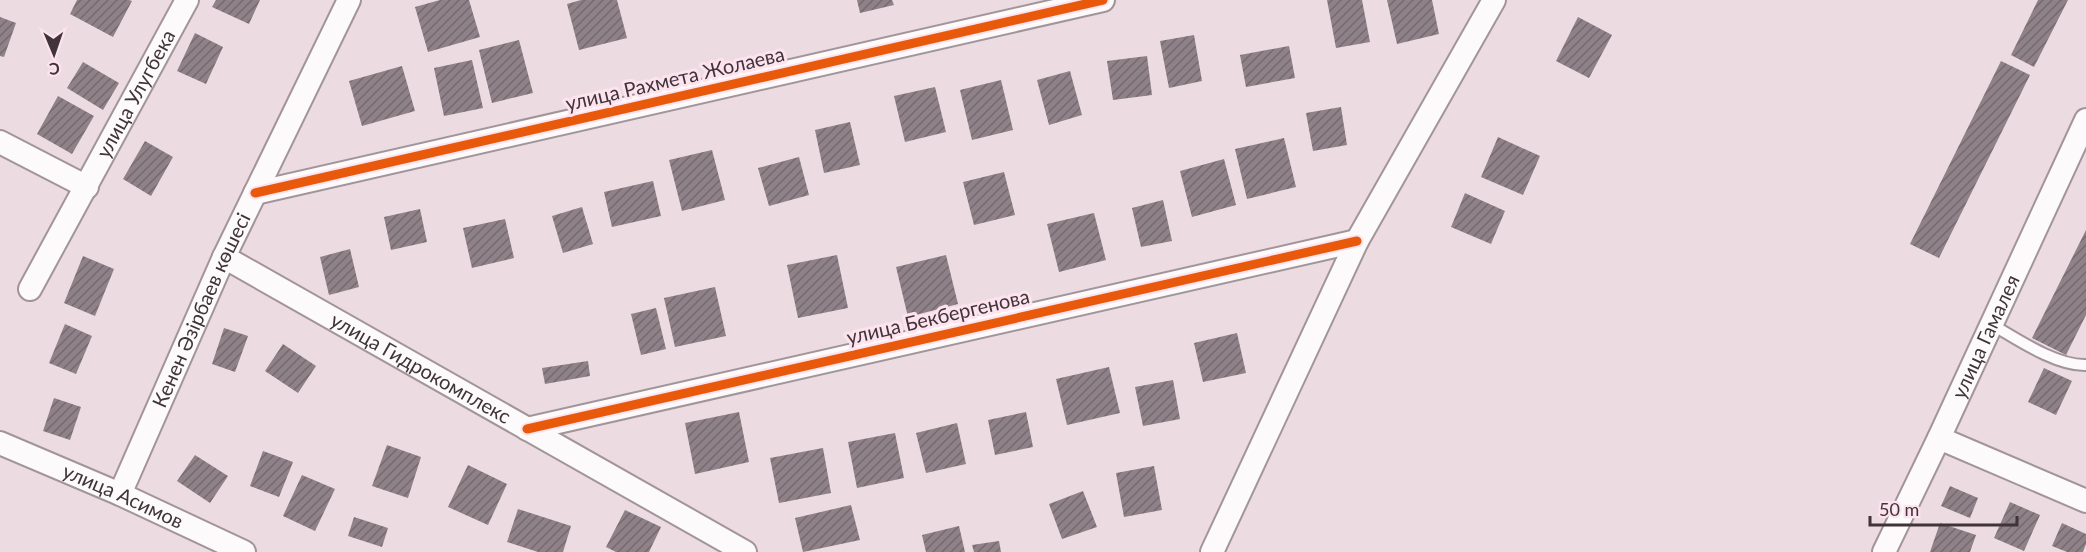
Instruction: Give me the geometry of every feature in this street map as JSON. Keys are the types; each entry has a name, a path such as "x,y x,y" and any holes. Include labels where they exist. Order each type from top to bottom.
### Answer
{"street":[{"name":"улица Улугбека","path":"30,289 187,0"},
{"name":"Кенен Әзірбаев көшесі","path":"120,494 224,257 349,0"},
{"name":"улица Рахмета Жолаева","path":"255,193 1103,0"},
{"path":"1212,552 1357,241 1494,0"},
{"name":"улица Гамалея","path":"1884,552 1940,438 2086,120"},
{"path":"0,142 87,187"},
{"name":"улица Бекбергенова","path":"527,429 1357,241"},
{"name":"улица Гидрокомплекс","path":"224,257 745,552"},
{"path":"1940,438 2086,501"},
{"name":"улица Асимов","path":"0,444 120,494 244,552"}],"lane":[{"path":"1991,324 2035,350 2077,365 2086,364"}],"building":[{"path":"77,0 132,1 113,37 70,14"},
{"path":"216,0 260,0 249,24 212,7"},
{"path":"440,0 469,0 480,37 428,52 415,7"},
{"path":"581,0 617,0 627,38 579,50 567,4"},
{"path":"857,0 892,0 894,5 860,13"},
{"path":"1327,0 1362,0 1370,42 1336,48"},
{"path":"1387,0 1432,0 1439,34 1397,44"},
{"path":"2038,0 2068,0 2034,67 2011,55"},
{"path":"0,17 16,23 4,57 0,56"},
{"path":"1578,17 1612,35 1589,78 1556,61"},
{"path":"195,33 223,47 206,84 177,71"},
{"path":"1194,35 1202,81 1169,88 1160,41"},
{"path":"519,40 533,93 492,103 479,50"},
{"path":"1289,46 1295,78 1246,87 1240,55"},
{"path":"1147,56 1152,95 1113,100 1107,61"},
{"path":"472,60 483,108 444,116 434,68"},
{"path":"2001,61 2030,75 1939,258 1910,244"},
{"path":"83,62 119,83 103,110 67,88"},
{"path":"402,66 415,111 362,126 349,81"},
{"path":"1070,71 1082,115 1049,125 1037,80"},
{"path":"1001,80 1013,130 972,140 960,90"},
{"path":"935,87 946,132 905,142 894,96"},
{"path":"58,96 94,116 72,154 37,134"},
{"path":"1341,107 1347,145 1313,151 1306,113"},
{"path":"850,122 860,165 824,173 815,130"},
{"path":"1498,137 1540,156 1523,195 1481,177"},
{"path":"1284,138 1296,187 1247,199 1235,149"},
{"path":"145,141 173,157 151,196 123,179"},
{"path":"712,150 725,200 682,211 669,160"},
{"path":"799,157 809,195 769,206 758,168"},
{"path":"1224,159 1236,205 1192,217 1180,171"},
{"path":"1004,172 1015,215 974,225 963,182"},
{"path":"653,181 661,216 612,227 604,192"},
{"path":"1465,193 1505,211 1491,244 1451,227"},
{"path":"1163,200 1172,241 1141,247 1132,208"},
{"path":"582,207 593,244 563,253 552,216"},
{"path":"420,209 427,242 391,250 384,217"},
{"path":"1094,213 1106,260 1059,272 1047,224"},
{"path":"505,219 514,258 472,268 463,228"},
{"path":"2086,230 2086,315 2066,355 2032,338"},
{"path":"350,249 359,287 329,295 320,257"},
{"path":"837,255 848,308 798,318 787,265"},
{"path":"946,255 958,304 908,317 896,267"},
{"path":"83,256 114,269 95,316 64,303"},
{"path":"715,287 726,336 675,347 664,298"},
{"path":"656,308 666,349 641,355 631,314"},
{"path":"65,324 92,336 76,374 49,363"},
{"path":"224,328 248,336 235,372 212,364"},
{"path":"1237,333 1246,373 1203,382 1194,343"},
{"path":"283,344 316,366 298,393 265,371"},
{"path":"588,361 590,376 545,384 542,368"},
{"path":"1109,367 1120,413 1067,425 1056,379"},
{"path":"2044,368 2072,381 2056,415 2028,402"},
{"path":"1173,380 1180,419 1143,426 1135,387"},
{"path":"54,398 81,407 70,440 43,431"},
{"path":"739,412 749,462 695,474 685,423"},
{"path":"1026,412 1033,447 995,455 988,420"},
{"path":"957,423 966,464 926,473 916,433"},
{"path":"895,433 904,478 857,488 848,442"},
{"path":"387,445 421,457 408,498 372,486"},
{"path":"823,448 831,493 779,503 770,458"},
{"path":"263,451 293,462 279,497 250,486"},
{"path":"195,455 228,476 210,503 177,481"},
{"path":"468,465 507,484 488,525 448,507"},
{"path":"1154,466 1162,510 1124,517 1116,473"},
{"path":"302,475 335,489 315,531 283,516"},
{"path":"1950,486 1978,498 1970,518 1941,506"},
{"path":"1083,491 1097,527 1062,539 1049,504"},
{"path":"2010,502 2040,515 2024,551 1994,538"},
{"path":"851,505 860,540 803,552 795,518"},
{"path":"518,509 571,526 563,552 538,552 507,542"},
{"path":"625,510 661,527 649,552 616,552 606,547"},
{"path":"354,517 388,528 382,547 348,536"},
{"path":"1940,523 1976,535 1970,552 1930,552"},
{"path":"2062,523 2086,534 2083,552 2067,552 2052,546"},
{"path":"959,526 965,552 926,552 922,535"},
{"path":"999,541 1001,552 974,552 972,545"}],"cycle path":[{"path":"255,193 1103,0"},
{"path":"527,429 1357,241"}]}
